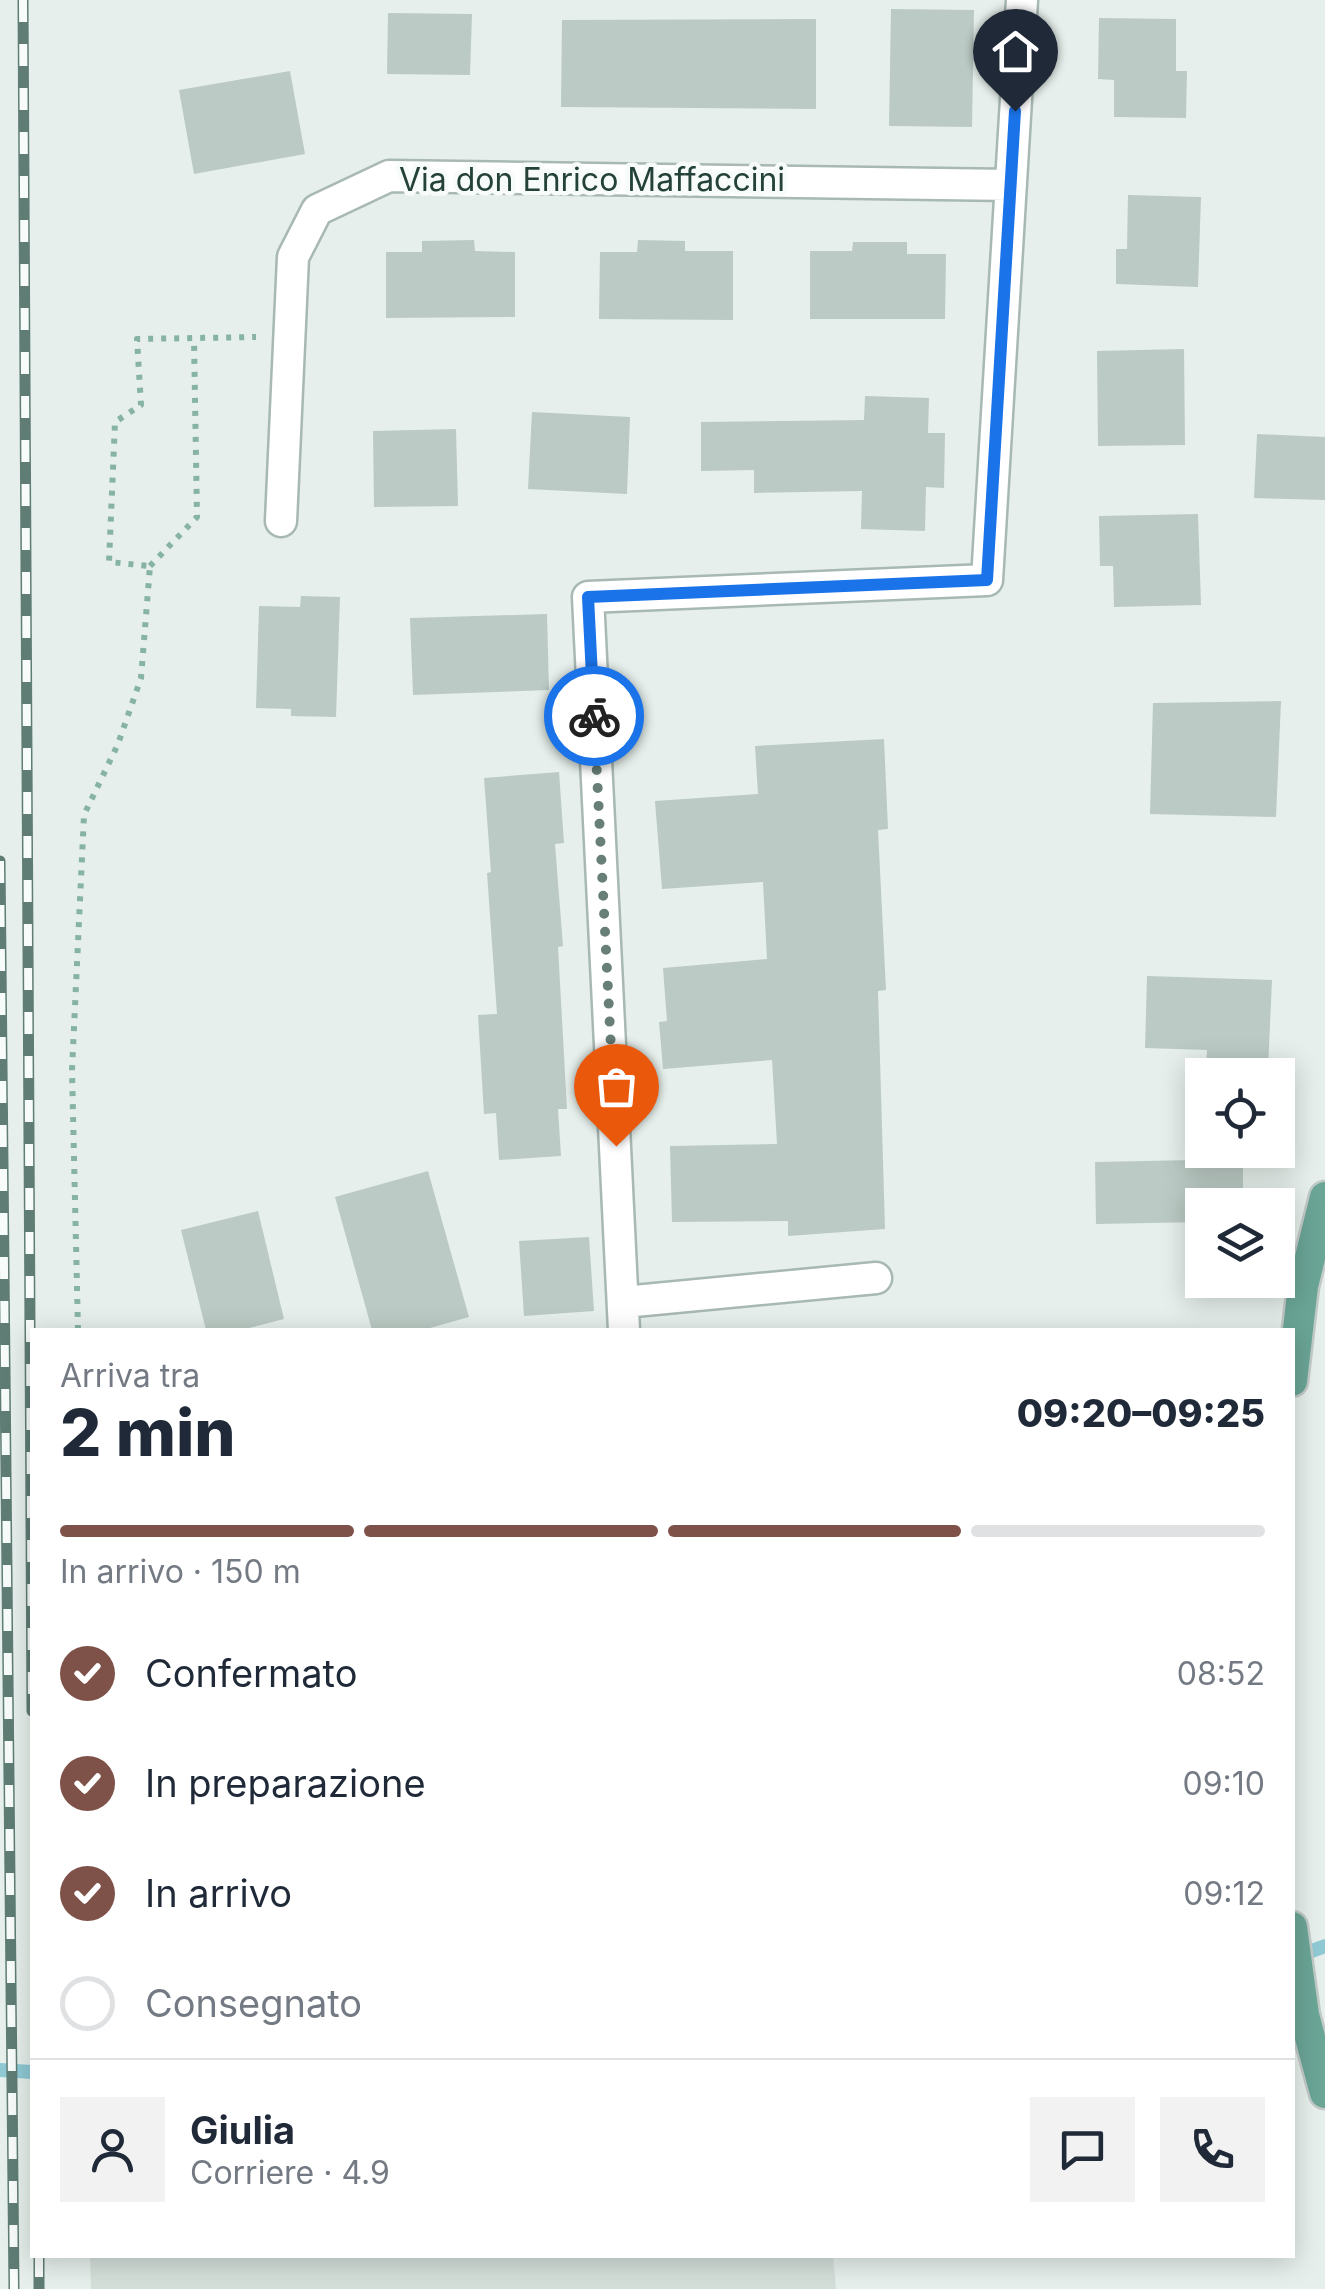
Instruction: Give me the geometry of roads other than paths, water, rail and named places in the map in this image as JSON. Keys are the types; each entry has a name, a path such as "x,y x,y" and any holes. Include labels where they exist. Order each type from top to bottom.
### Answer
{"main road":[{"path":"1295,1355 1303,1286 1325,1196"},
{"path":"1295,1948 1304,2015 1325,2093"}],"street":[{"path":"876,1278 624,1316 588,597 987,580 1022,0"},
{"name":"Via don Enrico Maffaccini","path":"281,521 293,257 317,210 388,176 1011,185"}],"waterway":[{"path":"1295,1957 1325,1946"},
{"path":"0,2070 30,2072"}],"railway":[{"path":"23,0 30,1331"},
{"path":"0,861 14,2289"},
{"path":"39,2258 39,2289"}]}
